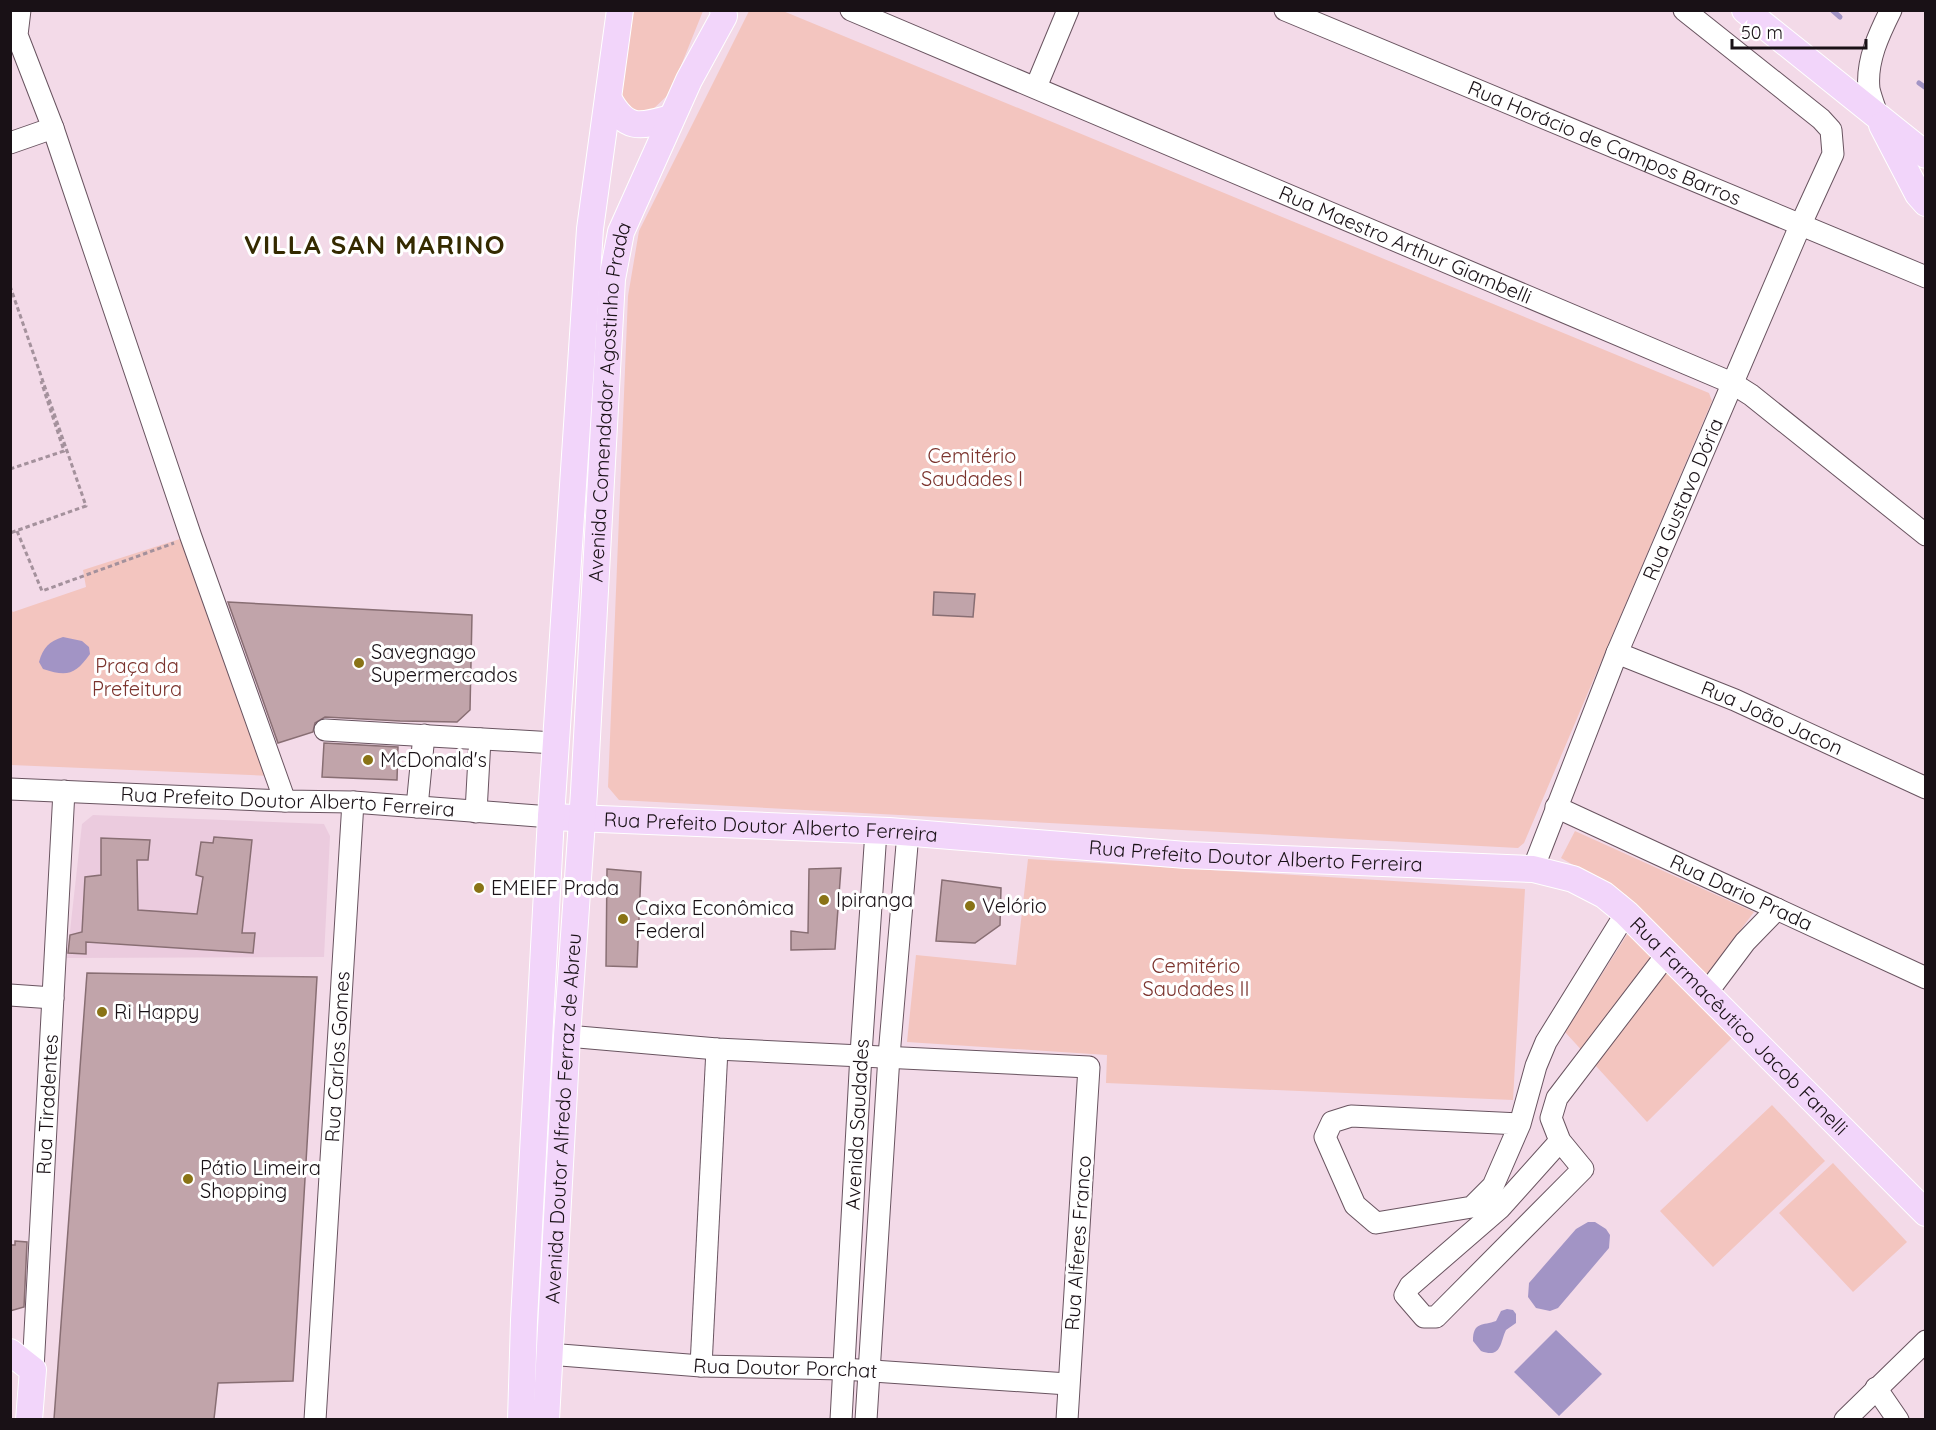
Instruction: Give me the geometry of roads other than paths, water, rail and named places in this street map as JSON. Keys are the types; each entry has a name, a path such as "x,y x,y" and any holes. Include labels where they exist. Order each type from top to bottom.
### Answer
{"main road":[{"name":"Avenida Comendador Agostinho Prada","path":"550,817 590,229 620,10"},
{"path":"1745,10 1926,154"},
{"name":"Avenida Comendador Agostinho Prada","path":"582,817 612,279 621,232 671,118 725,12"},
{"path":"609,98 615,111 624,120 636,124 671,118"},
{"path":"1878,117 1918,194 1926,203"},
{"name":"Rua Prefeito Doutor Alberto Ferreira","path":"550,817 876,831 1186,855 1533,869"},
{"name":"Avenida Doutor Alfredo Ferraz de Abreu","path":"521,1419 550,817"},
{"name":"Avenida Doutor Alfredo Ferraz de Abreu","path":"546,1419 567,1036 582,817"},
{"name":"Rua Farmacêutico Jacob Fanelli","path":"1533,869 1573,879 1604,895 1626,913 1926,1213"},
{"path":"10,1352 33,1370"},
{"name":"Rua Tiradentes","path":"29,1419 33,1370"}],"street":[{"path":"20,10 17,35 53,128 191,537 285,801"},
{"name":"Rua Maestro Arthur Giambelli","path":"851,10 1732,383 1751,395 1926,535"},
{"path":"1036,87 1068,10"},
{"name":"Rua Horácio de Campos Barros","path":"1285,10 1926,277"},
{"name":"Rua Gustavo Dória","path":"1533,869 1617,653 1833,154 1831,130 1821,119 1684,10"},
{"path":"1878,117 1869,90 1870,68 1877,39 1891,10"},
{"path":"10,143 53,128"},
{"name":"Rua João Jacon","path":"1617,653 1735,700 1926,788"},
{"path":"325,730 555,743"},
{"path":"417,807 424,735"},
{"path":"476,812 480,739"},
{"name":"Rua Prefeito Doutor Alberto Ferreira","path":"10,789 353,802 550,817"},
{"name":"Rua Tiradentes","path":"33,1370 64,791"},
{"name":"Rua Carlos Gomes","path":"315,1419 353,802"},
{"name":"Rua Dario Prada","path":"1556,807 1926,978"},
{"name":"Avenida Saudades","path":"841,1419 876,831"},
{"name":"Avenida Saudades","path":"866,1419 889,1056 908,833"},
{"path":"1706,994 1745,942 1777,909"},
{"path":"1520,1124 1352,1116 1332,1122 1325,1137 1355,1205 1376,1222 1472,1207 1493,1186 1520,1124 1536,1066 1546,1042 1626,913"},
{"path":"1560,1141 1500,1208 1410,1286 1405,1295 1424,1317 1436,1317 1583,1169 1560,1141 1551,1118 1557,1098 1667,954"},
{"path":"10,994 53,998"},
{"path":"567,1036 717,1049 889,1056"},
{"path":"701,1365 717,1049"},
{"name":"Rua Alferes Franco","path":"889,1056 1089,1067 1067,1419"},
{"path":"524,1320 531,1345 539,1352 549,1354"},
{"path":"1845,1419 1926,1341"},
{"name":"Rua Doutor Porchat","path":"549,1354 701,1365 843,1369 1068,1384"},
{"path":"1876,1388 1898,1419"}],"waterway":[{"path":"1832,10 1840,17"},
{"path":"1919,83 1926,88"}],"place":[{"name":"Savegnago Supermercados","path":"359,663"},
{"name":"McDonald's","path":"368,760"},
{"name":"EMEIEF Prada","path":"479,888"},
{"name":"Ipiranga","path":"824,900"},
{"name":"Velório","path":"970,906"},
{"name":"Caixa Econômica Federal","path":"623,919"},
{"name":"Ri Happy","path":"102,1012"},
{"name":"Pátio Limeira Shopping","path":"188,1179"}],"district":[{"name":"VILLA SAN MARINO","path":"375,245"}],"park label":[{"name":"Cemitério Saudades I","path":"972,468"},
{"name":"Praça da Prefeitura","path":"137,678"},
{"name":"Cemitério Saudades II","path":"1196,978"}]}
